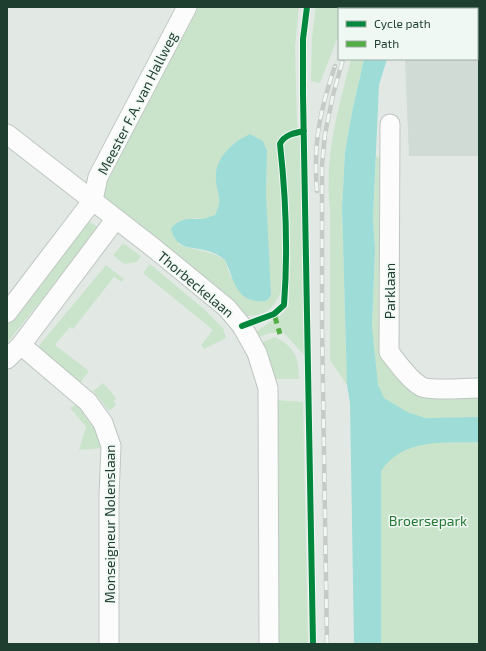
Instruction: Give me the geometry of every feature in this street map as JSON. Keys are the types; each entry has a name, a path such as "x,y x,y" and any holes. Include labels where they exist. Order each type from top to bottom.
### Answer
{"street":[{"name":"Meester F.A. van Hallweg","path":"93,200 98,177 187,7"},
{"name":"Parklaan","path":"390,124 389,352 404,371 422,387 479,388"},
{"name":"Thorbeckelaan","path":"7,134 93,200 115,220 155,249 227,308 242,326 257,353 268,388 269,644"},
{"path":"7,313 93,200"},
{"path":"7,359 21,345 115,220"},
{"name":"Monseigneur Nolenslaan","path":"21,345 88,402 103,423 111,446 109,496 109,644"}],"shaded area":[{"path":"479,25 479,156 409,156 405,60 478,60"}],"green space":[{"path":"194,7 299,7 295,47 297,123 302,151 304,224 304,355 283,332 270,333 257,338 254,333 282,314 289,305 289,277 273,306 262,314 243,316 103,199 103,187","holes":["267,151 266,194 231,278 225,260 214,254 178,244 194,218 203,219 215,215 220,205 218,185"]},
{"path":"316,7 348,7 338,8 338,37 320,83 311,81 312,37"},
{"path":"351,60 364,60 345,152 342,207 347,385 330,360 329,171 333,133"},
{"name":"Broersepark","path":"376,156 386,161 385,358 417,392 479,394 479,644 375,644 377,381 372,327 375,249 373,218"},
{"path":"87,220 99,228 7,343 7,322"},
{"path":"123,243 141,256 137,262 124,264 113,255"},
{"path":"150,264 205,310 223,328 226,338 204,349 201,345 213,330 143,273"},
{"path":"106,265 124,279 122,282 114,277 73,329 70,327 55,345 89,371 80,383 37,348"},
{"path":"275,337 291,349 297,359 299,379 273,379 260,343"},
{"path":"103,383 116,398 114,401 116,405 109,411 93,391"},
{"path":"277,400 303,402 308,644 277,644 279,471"},
{"path":"76,404 90,421 104,448 79,450 86,427 70,408"}],"water":[{"path":"364,60 387,60 379,85 373,218 375,249 372,327 378,385 384,398 407,412 425,418 479,417 479,442 425,444 401,453 390,460 381,471 381,644 354,644 350,403 347,385 342,207 345,152"},
{"path":"250,134 263,141 267,151 266,194 271,295 266,301 250,300 244,296 236,286 225,260 211,252 181,244 177,241 171,229 174,225 181,221 189,219 203,219 215,215 219,203 216,172 220,159 233,144"}],"railway":[{"path":"327,644 322,327 322,165 325,134 333,95 343,60"},
{"path":"317,191 316,157 319,127 325,97 335,66"}],"marked path":[{"path":"274,314 280,334"}],"cycle path":[{"path":"307,7 303,39 303,95 313,644"},
{"path":"242,326 274,314 284,305 286,225 280,144 287,136 304,131"}]}
